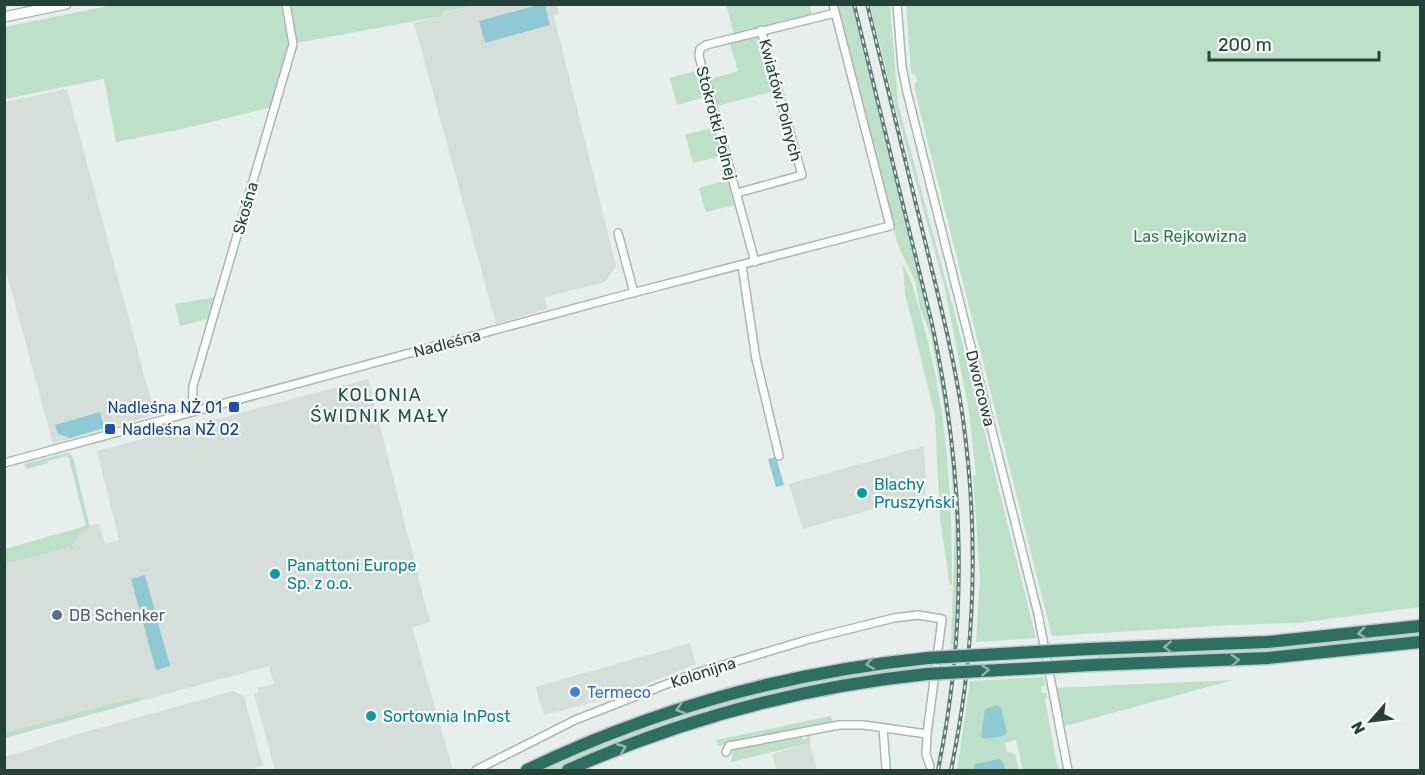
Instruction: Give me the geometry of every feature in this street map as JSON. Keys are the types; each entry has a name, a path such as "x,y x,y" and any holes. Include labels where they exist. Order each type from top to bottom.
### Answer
{"highway":[{"path":"527,771 638,723 733,693 831,671 928,658 1276,641 1420,626"},
{"path":"568,771 639,741 742,708 820,690 927,674 1268,658 1420,642"}],"main road":[{"path":"4,17 66,4"}],"street":[{"name":"Skośna","path":"192,412 194,386 293,44 286,4"},
{"path":"833,4 835,13"},
{"name":"Dworcowa","path":"897,4 902,67 907,92 1038,614 1068,771"},
{"name":"Nadleśna","path":"4,463 890,226 835,13"},
{"name":"Stokrotki Polnej","path":"755,262 699,52 702,46 835,13"},
{"name":"Kwiatów Polnych","path":"737,193 802,175 761,30"},
{"path":"618,233 634,293"},
{"path":"742,266 756,359 779,456"},
{"name":"Kolonijna","path":"476,771 575,720 690,675 810,639 894,618 918,615 942,619 927,734"},
{"path":"726,752 729,746 824,727 852,724 927,734 926,754 930,766"},
{"path":"883,728 886,768"}],"shaded area":[{"path":"481,5 557,5 559,13 554,16 616,266 605,282 545,297 547,309 496,324 414,23 442,16 441,13"},
{"path":"67,89 155,415 53,444 5,267 4,102"},
{"path":"368,379 430,622 412,627 453,770 275,770 254,694 258,692 257,688 274,684 269,666 5,738 5,549 99,523 105,544 119,540 97,451"},
{"name":"Blachy Pruszyński","path":"924,446 926,494 803,529 789,484"},
{"path":"690,643 696,664 617,696 544,715 535,687"},
{"path":"233,691 244,696 263,766 246,770 5,770 5,757"},
{"path":"810,743 817,770 776,770 772,754"}],"green space":[{"path":"118,4 481,5 442,12 442,16 291,44 272,107 182,129 116,142 104,79 5,99 4,27"},
{"path":"726,5 810,5 812,14 734,33"},
{"path":"836,5 853,5 939,369 949,426 956,502 957,597 954,645 951,645 955,522 949,436 931,336 920,308 915,281 898,245"},
{"path":"870,5 890,5 898,104 962,341 1036,638 976,642 980,578 973,476 976,475 969,412 945,289"},
{"name":"Las Rejkowizna","path":"906,5 1420,5 1420,607 1298,623 1052,636 914,86 917,81 916,76 911,73"},
{"path":"760,35 774,91 717,106 710,79 738,71 730,43"},
{"path":"699,70 706,97 677,105 670,78"},
{"path":"714,127 722,156 693,163 685,135"},
{"path":"728,180 735,205 706,212 699,188"},
{"path":"903,265 914,290 930,349 942,415 951,516 952,583 950,586 940,520 935,416 905,294"},
{"path":"216,297 211,318 180,326 175,304"},
{"path":"69,452 73,457 90,528 78,535 72,545 74,547 72,551 70,547 5,564 5,549 86,526 67,456 27,469 24,464"},
{"path":"1420,629 1420,638 1292,652 1097,661 1097,653"},
{"path":"919,665 920,671 848,681 595,755 561,770 535,770 637,727 791,682"},
{"path":"1044,677 1045,686 1041,687 1042,693 1047,693 1045,699 1058,770 1023,770 1016,740 1005,743 1007,752 1015,754 1019,770 957,770 970,681"},
{"path":"1233,680 1061,727 1053,688"},
{"path":"138,697 139,701 5,738 5,733"},
{"path":"831,716 833,723 719,746 716,740"},
{"path":"811,733 810,743 731,762 733,748 800,734 804,740"}],"water":[{"path":"545,5 550,25 485,43 479,21"},
{"path":"100,412 104,428 70,438 58,434 55,425"},
{"path":"776,457 784,485 776,487 768,459"},
{"path":"145,575 170,666 156,670 131,579"},
{"path":"997,705 1001,708 1007,732 1004,736 984,739 981,736 985,709"},
{"path":"1000,759 1005,770 974,770 975,764"}],"railway":[{"path":"854,4 932,324 951,436 959,547 958,602 955,658 938,770"},
{"path":"867,4 945,326 959,395 968,463 973,551 970,639 951,770"}],"place":[{"name":"Nadleśna NŻ 01","path":"234,407"},
{"name":"Nadleśna NŻ 02","path":"110,429"},
{"name":"Blachy Pruszyński","path":"862,493"},
{"name":"Panattoni Europe Sp. z o.o.","path":"275,574"},
{"name":"DB Schenker","path":"57,615"},
{"name":"Termeco","path":"575,692"},
{"name":"Sortownia InPost","path":"371,716"}],"district":[{"name":"KOLONIA ŚWIDNIK MAŁY","path":"380,405"}]}
